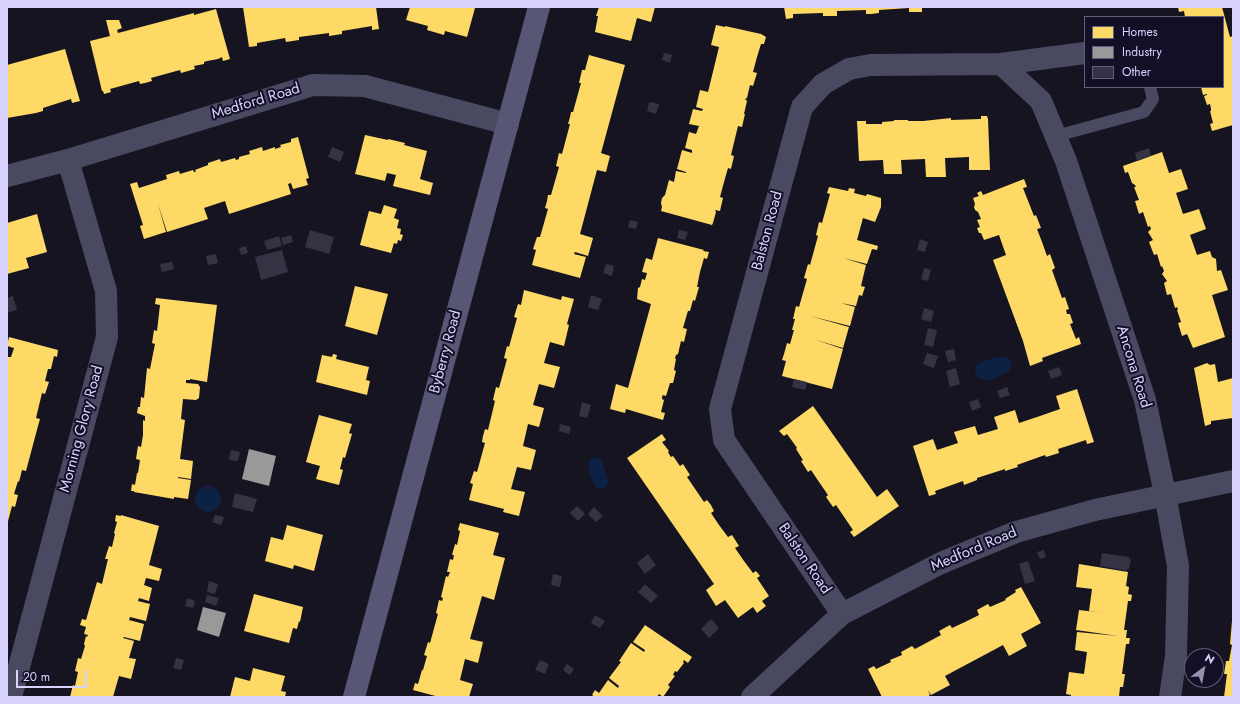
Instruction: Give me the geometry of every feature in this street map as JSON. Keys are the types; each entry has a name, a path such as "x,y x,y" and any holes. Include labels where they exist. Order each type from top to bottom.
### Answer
{"street":[{"name":"Byberry Road","path":"354,697 539,7"},
{"name":"Balston Road","path":"842,614 724,440 720,409 802,107 823,84 849,69 870,65 1001,64 1084,52"},
{"name":"Ancona Road","path":"1001,64 1041,101 1066,161 1145,400 1165,494 1178,566 1176,656 1170,697"},
{"name":"Medford Road","path":"7,176 68,160 313,85 365,86 508,124"},
{"name":"Morning Glory Road","path":"11,697 107,337 106,291 68,160"},
{"name":"Medford Road","path":"752,697 842,614 941,563 1016,532 1095,510 1165,494 1233,481"}],"lane":[{"path":"1056,136 1144,112 1153,99 1150,88"}],"water":[{"path":"1001,356 1009,358 1012,366 1008,372 990,380 983,380 978,377 975,370 979,363"},
{"path":"595,457 601,459 608,481 608,484 603,489 596,487 589,472 589,461"},
{"path":"208,486 217,490 221,499 217,508 208,512 199,508 195,499 199,490"}],"building: Homes":[{"path":"243,7 376,7 379,29 372,30 372,26 342,31 342,34 329,36 329,33 299,37 299,40 286,42 285,38 257,43 257,46 249,47"},
{"path":"410,7 475,8 467,37 445,31 444,35 427,30 428,26 406,20"},
{"path":"599,7 655,7 651,22 637,18 631,41 595,32 598,16 596,16"},
{"path":"784,7 922,7 922,12 909,12 909,8 879,10 879,13 871,14 866,14 866,10 837,11 837,16 823,16 823,13 793,14 793,18 786,19"},
{"path":"1178,7 1222,7 1230,37 1233,36 1233,125 1212,131 1210,124 1213,123 1210,104 1207,105 1204,96 1207,94 1203,95 1201,88 1224,88 1224,16 1185,16 1184,11 1179,12"},
{"path":"216,9 230,59 223,61 222,57 207,61 204,62 204,64 194,66 195,69 181,73 180,70 151,78 152,81 145,83 140,84 139,81 110,89 111,92 104,94 90,41 110,36 106,20 119,20 122,28 117,30 118,33 194,13 194,15"},
{"path":"716,25 761,34 766,37 764,44 761,44 753,72 757,73 753,86 750,85 747,98 745,99 747,101 745,114 742,127 738,126 731,155 734,156 731,169 728,168 720,197 723,198 720,211 715,210 716,212 712,225 661,211 661,203 669,180 674,182 676,171 686,173 677,169 682,150 692,153 692,150 685,148 689,132 696,134 699,126 689,124 693,109 702,111 703,109 696,107 700,90 708,92 719,47 711,45"},
{"path":"65,49 80,101 72,103 71,99 43,108 43,111 7,118 7,65"},
{"path":"589,55 625,65 601,153 610,156 606,172 597,170 580,234 593,238 588,256 575,252 574,254 586,257 580,278 532,265 536,250 533,249 537,237 540,237 548,209 545,208 548,195 551,195 559,167 556,166 559,153 562,154 570,124 568,124 571,112 573,112 581,83 579,83 582,70 585,70"},
{"path":"981,116 987,116 988,119 990,170 969,170 969,157 945,158 946,177 926,177 925,159 901,160 902,174 884,174 883,160 859,161 857,121 866,121 866,124 882,124 882,122 894,120 923,121 951,118 951,120 981,119"},
{"path":"365,135 405,143 404,145 427,151 420,179 433,183 430,195 393,186 396,175 387,173 385,181 355,174"},
{"path":"298,137 309,178 306,179 308,185 293,189 291,183 288,184 291,194 229,214 225,201 204,208 208,219 167,232 158,204 166,232 144,239 140,226 143,225 130,184 137,182 139,188 167,179 166,175 179,171 180,174 193,170 196,172 195,170 220,159 221,162 235,158 236,160 239,159 239,157 250,154 249,151 262,147 263,151 275,147 275,149 281,147 280,145 291,142 291,139"},
{"path":"1162,152 1169,173 1181,169 1188,189 1176,193 1183,214 1199,209 1206,229 1190,235 1197,255 1210,251 1212,257 1216,259 1217,271 1221,270 1228,290 1212,295 1225,337 1193,348 1187,334 1182,336 1178,323 1181,322 1177,307 1175,308 1171,294 1167,295 1164,283 1167,281 1162,274 1164,271 1162,266 1161,267 1157,254 1154,255 1149,242 1153,240 1148,232 1151,229 1150,226 1148,227 1143,212 1139,214 1135,201 1139,200 1134,187 1136,187 1132,183 1128,172 1125,173 1123,166"},
{"path":"1024,179 1027,187 1023,188 1034,216 1036,215 1041,228 1037,229 1047,256 1050,254 1055,268 1052,270 1062,298 1065,297 1069,309 1066,310 1067,314 1070,314 1073,323 1070,324 1076,339 1079,337 1081,344 1042,358 1043,361 1030,366 1023,341 993,260 1006,255 999,235 984,240 981,233 979,233 977,228 980,227 977,220 981,219 978,212 975,210 973,198 979,196 977,193 981,191 983,195"},
{"path":"829,187 848,191 849,188 855,189 854,193 866,196 867,194 881,198 881,207 875,222 863,218 857,240 878,246 877,250 872,249 867,264 843,258 866,265 861,286 865,287 862,296 859,295 856,306 841,303 855,307 850,326 810,316 849,327 843,348 816,340 843,349 832,389 782,376 786,361 782,360 787,343 790,344 794,330 792,330 796,306 799,307 807,279 804,278 808,264 810,265 818,236 816,235 819,222 822,223 830,194 827,193"},
{"path":"384,205 397,209 394,218 399,220 397,228 401,229 400,234 403,235 401,241 398,240 397,244 394,243 391,253 360,245 369,211 381,214"},
{"path":"37,214 47,252 26,258 29,268 7,274 7,223"},
{"path":"658,238 709,252 707,259 704,258 695,301 693,300 690,311 688,311 683,328 687,329 684,342 681,341 678,354 675,358 674,370 676,371 673,383 670,383 666,396 663,395 662,397 664,400 661,412 665,413 663,420 626,409 625,413 610,409 616,384 628,388 651,304 637,299 638,288 640,287 642,279 645,280 647,273 642,272 646,258 652,260"},
{"path":"355,286 388,294 377,335 345,326"},
{"path":"524,290 561,300 562,296 574,299 567,324 569,325 564,346 550,342 544,363 560,367 554,388 539,384 533,405 544,408 539,427 528,424 523,446 536,450 531,470 517,467 511,489 525,492 519,516 503,512 504,509 469,500 473,484 470,483 474,471 477,472 485,443 482,442 483,436 485,429 488,430 495,401 493,400 496,387 499,388 507,359 504,358 507,346 509,347 517,318 514,317 518,304 521,305"},
{"path":"156,298 217,305 207,382 190,379 186,380 186,383 198,384 200,387 199,398 196,400 183,399 181,419 185,420 180,459 193,461 191,479 178,478 191,480 188,499 174,497 174,499 131,491 132,484 135,485 138,473 140,460 136,459 138,446 141,447 143,420 145,421 145,416 137,413 138,407 140,407 141,397 144,398 147,368 150,369 155,344 152,343 154,330 157,331 160,305 155,304"},
{"path":"9,337 58,350 57,357 54,356 51,369 48,369 45,381 49,382 45,394 42,393 36,418 40,419 26,471 22,470 19,482 18,481 14,494 18,495 15,507 12,506 7,525 7,357 11,357 14,348 7,346"},
{"path":"333,354 337,355 336,359 369,367 366,380 370,381 367,395 316,382 322,355 332,357"},
{"path":"1207,363 1210,365 1215,364 1218,382 1233,378 1233,418 1211,421 1211,424 1205,426 1194,368"},
{"path":"1077,389 1094,442 1087,444 1086,440 1058,449 1059,453 1046,457 1045,455 1017,465 1018,467 1005,471 1005,469 977,478 977,480 964,485 963,481 935,491 936,494 929,496 913,446 933,439 937,450 958,443 954,432 975,426 978,435 998,429 994,417 1015,410 1019,423 1040,416 1060,409 1056,396"},
{"path":"813,406 877,497 887,489 899,506 854,537 850,532 853,530 836,505 833,507 826,497 828,495 811,470 808,472 801,461 803,460 795,445 787,434 784,436 779,431"},
{"path":"319,415 352,424 349,433 352,434 340,469 343,470 339,485 316,479 320,466 306,462"},
{"path":"662,434 666,440 662,442 669,451 668,452 671,457 673,456 680,466 683,464 690,475 687,477 704,502 707,500 711,505 714,511 711,513 719,525 728,537 732,535 739,546 735,548 753,573 756,571 760,576 757,578 769,596 762,601 766,606 757,613 753,607 738,618 725,600 716,606 706,590 714,584 627,458"},
{"path":"116,515 121,515 159,526 149,565 162,569 159,581 146,578 144,585 152,588 149,601 139,598 138,601 150,604 146,621 130,617 129,620 144,624 140,641 123,638 134,641 129,658 136,659 131,679 119,676 113,697 70,697 73,685 75,686 78,672 75,671 78,658 81,659 86,636 87,637 88,635 84,634 86,627 80,625 82,619 86,620 97,582 102,584 108,559 105,559 109,546 112,547 115,534 117,522 115,521"},
{"path":"460,523 499,533 493,555 505,558 494,600 482,596 470,639 483,642 478,663 465,659 460,680 473,684 469,697 439,697 413,690 415,683 418,684 427,656 424,655 428,642 430,643 438,614 436,613 439,600 442,601 443,598 441,597 446,576 448,577 450,572 447,572 450,559 453,560 454,555 452,555 455,544 457,545"},
{"path":"287,525 323,535 314,571 294,565 293,569 265,561 271,537 283,540"},
{"path":"1079,564 1128,572 1126,586 1129,587 1128,594 1132,595 1131,601 1128,601 1124,630 1127,630 1126,638 1130,638 1129,644 1126,644 1122,674 1125,674 1123,687 1120,687 1119,697 1071,697 1071,695 1066,694 1069,672 1084,674 1087,652 1075,650 1077,632 1118,636 1076,630 1079,610 1105,613 1089,611 1092,589 1076,587"},
{"path":"1021,587 1041,623 1021,634 1027,646 1009,656 1003,645 945,676 950,685 931,695 928,690 930,695 927,697 882,697 868,669 874,666 876,669 891,662 890,660 902,655 901,652 912,646 915,649 941,635 939,631 950,625 952,628 979,615 977,610 988,604 990,607 1006,600 1005,599 1016,592 1015,590"},
{"path":"254,594 303,607 300,622 299,621 297,629 293,628 289,643 244,631"},
{"path":"1233,621 1233,697 1224,697 1227,674 1224,674 1226,661 1229,661 1232,645 1230,644"},
{"path":"645,625 692,657 688,663 684,660 684,663 677,672 675,671 673,675 675,676 668,685 670,687 663,697 659,694 657,697 595,697 592,695 595,690 599,693 608,680 618,688 619,686 609,678 621,662 619,661 631,643 644,652 645,650 633,642"},
{"path":"253,668 285,676 281,691 286,692 285,697 230,697 235,677 250,681"}],"building: Industry":[{"path":"249,449 276,456 269,486 242,479"},
{"path":"203,607 226,613 219,637 197,630"}],"building: Other":[{"path":"664,53 672,55 670,63 662,60"},
{"path":"649,102 659,104 656,114 647,111"},
{"path":"332,147 344,152 340,162 328,157"},
{"path":"1149,148 1151,156 1137,161 1135,153"},
{"path":"630,220 638,222 636,229 628,227"},
{"path":"310,230 334,237 329,254 305,247"},
{"path":"679,230 688,232 685,240 677,238"},
{"path":"291,235 293,242 283,245 281,238"},
{"path":"279,236 282,246 267,250 264,241"},
{"path":"920,239 928,242 925,252 917,250"},
{"path":"246,246 248,253 241,255 239,248"},
{"path":"282,250 288,272 261,280 255,257"},
{"path":"216,254 218,263 208,265 206,256"},
{"path":"172,262 174,269 162,272 160,264"},
{"path":"606,264 614,266 612,276 603,273"},
{"path":"924,268 931,270 928,281 921,279"},
{"path":"591,295 602,299 598,310 588,307"},
{"path":"13,296 17,310 7,313 7,298"},
{"path":"924,308 934,311 931,322 921,319"},
{"path":"928,328 937,330 933,347 924,345"},
{"path":"954,349 956,360 948,362 945,351"},
{"path":"927,353 938,356 934,368 923,364"},
{"path":"1059,367 1062,375 1051,379 1048,371"},
{"path":"956,368 960,384 950,387 946,371"},
{"path":"794,379 807,382 805,390 792,387"},
{"path":"1007,387 1010,395 1000,398 997,391"},
{"path":"978,399 981,407 972,411 969,402"},
{"path":"582,402 591,405 587,418 579,416"},
{"path":"560,424 571,427 569,434 559,431"},
{"path":"231,450 240,452 238,461 229,460"},
{"path":"235,493 257,499 253,512 232,507"},
{"path":"577,506 585,514 578,521 570,513"},
{"path":"594,507 603,516 596,522 588,514"},
{"path":"215,515 224,517 221,525 212,522"},
{"path":"1044,550 1046,557 1040,559 1037,552"},
{"path":"1102,553 1129,557 1129,559 1131,559 1129,569 1127,569 1127,571 1100,566"},
{"path":"648,554 656,565 645,574 637,563"},
{"path":"1028,561 1035,581 1025,584 1019,564"},
{"path":"553,574 562,576 560,587 551,585"},
{"path":"209,581 218,584 215,594 207,592"},
{"path":"645,584 658,596 651,603 638,592"},
{"path":"207,595 219,598 216,606 205,602"},
{"path":"187,598 195,601 193,608 185,606"},
{"path":"595,615 605,621 600,628 591,623"},
{"path":"711,619 719,628 709,638 701,629"},
{"path":"176,658 184,660 181,670 173,668"},
{"path":"540,660 549,664 545,674 535,670"},
{"path":"567,664 574,669 570,675 563,670"}]}
